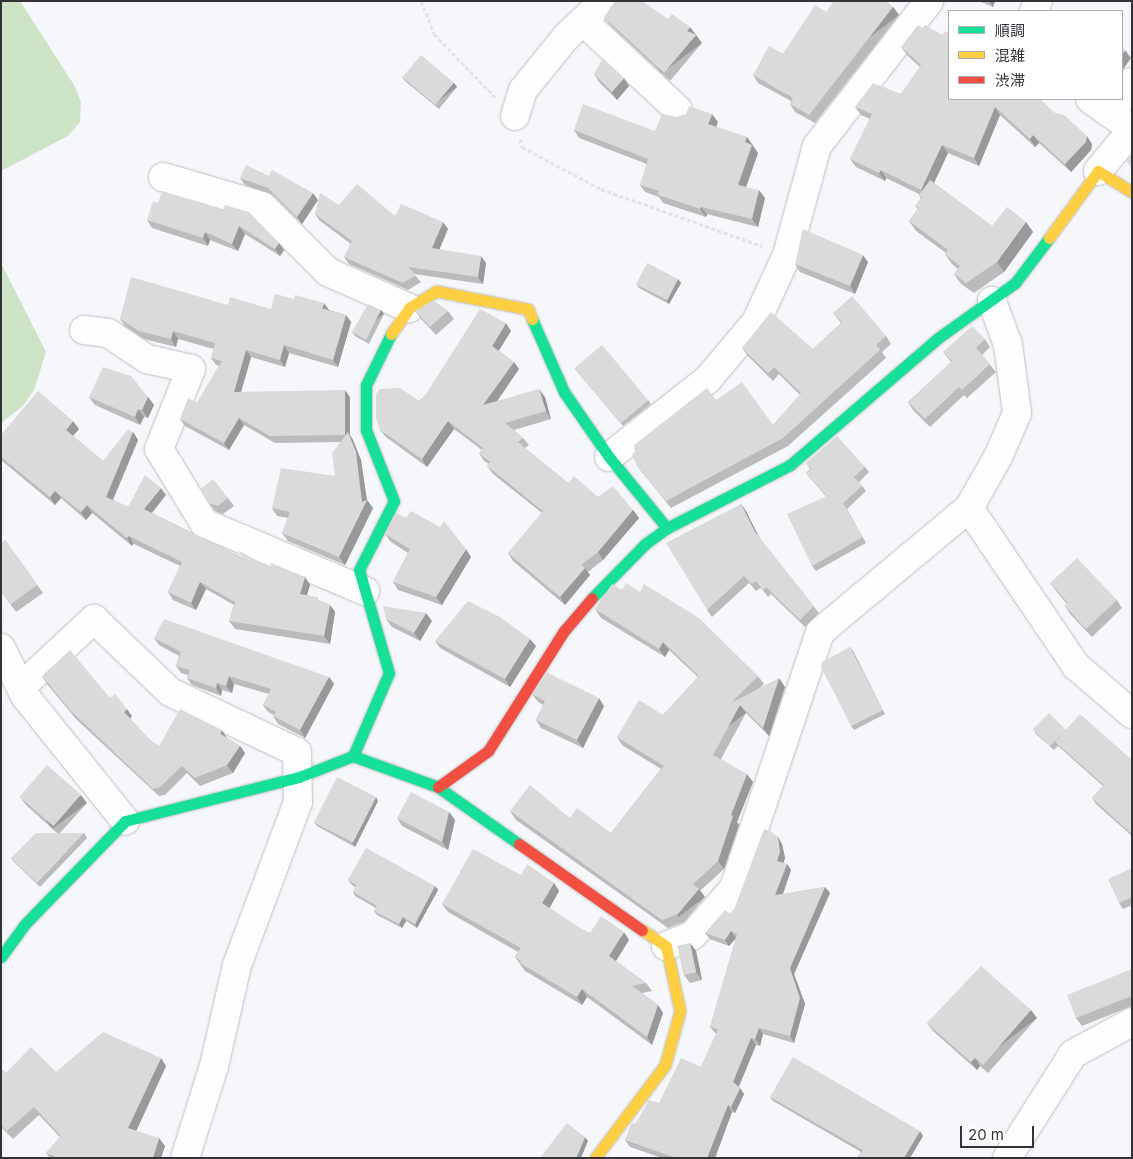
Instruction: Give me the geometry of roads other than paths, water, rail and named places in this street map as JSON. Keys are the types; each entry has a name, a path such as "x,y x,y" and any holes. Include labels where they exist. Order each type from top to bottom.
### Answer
{"street":[{"path":"515,116 523,90 582,21 604,1"},
{"path":"609,457 708,378 756,322 787,255 817,146 928,1"},
{"path":"582,21 678,110"},
{"path":"438,787 488,751 564,631 610,578 644,544 668,528 790,465 938,338 1015,283 1098,171 1123,114 1132,82"},
{"path":"1092,100 1123,114"},
{"path":"1098,171 1132,192"},
{"path":"163,177 262,206 328,272 409,308"},
{"path":"353,756 389,673 359,570 394,501 366,430 366,385 395,325 409,308 436,291 528,308 564,392 609,457 668,528"},
{"path":"666,946 693,936 734,888 820,632 969,508 998,457 1017,413 1008,345 992,301"},
{"path":"84,330 108,333 147,359 191,369 158,449 204,523 365,591"},
{"path":"969,508 1076,666 1132,714"},
{"path":"21,687 94,619 170,692 297,752 298,802 237,965 214,1066 185,1158"},
{"path":"1,648 21,687 125,821"},
{"path":"1,957 24,925 125,821 299,777 353,756 438,787 666,946 680,1011 665,1065 595,1158"},
{"path":"1007,1158 1073,1054 1132,1022"}]}
